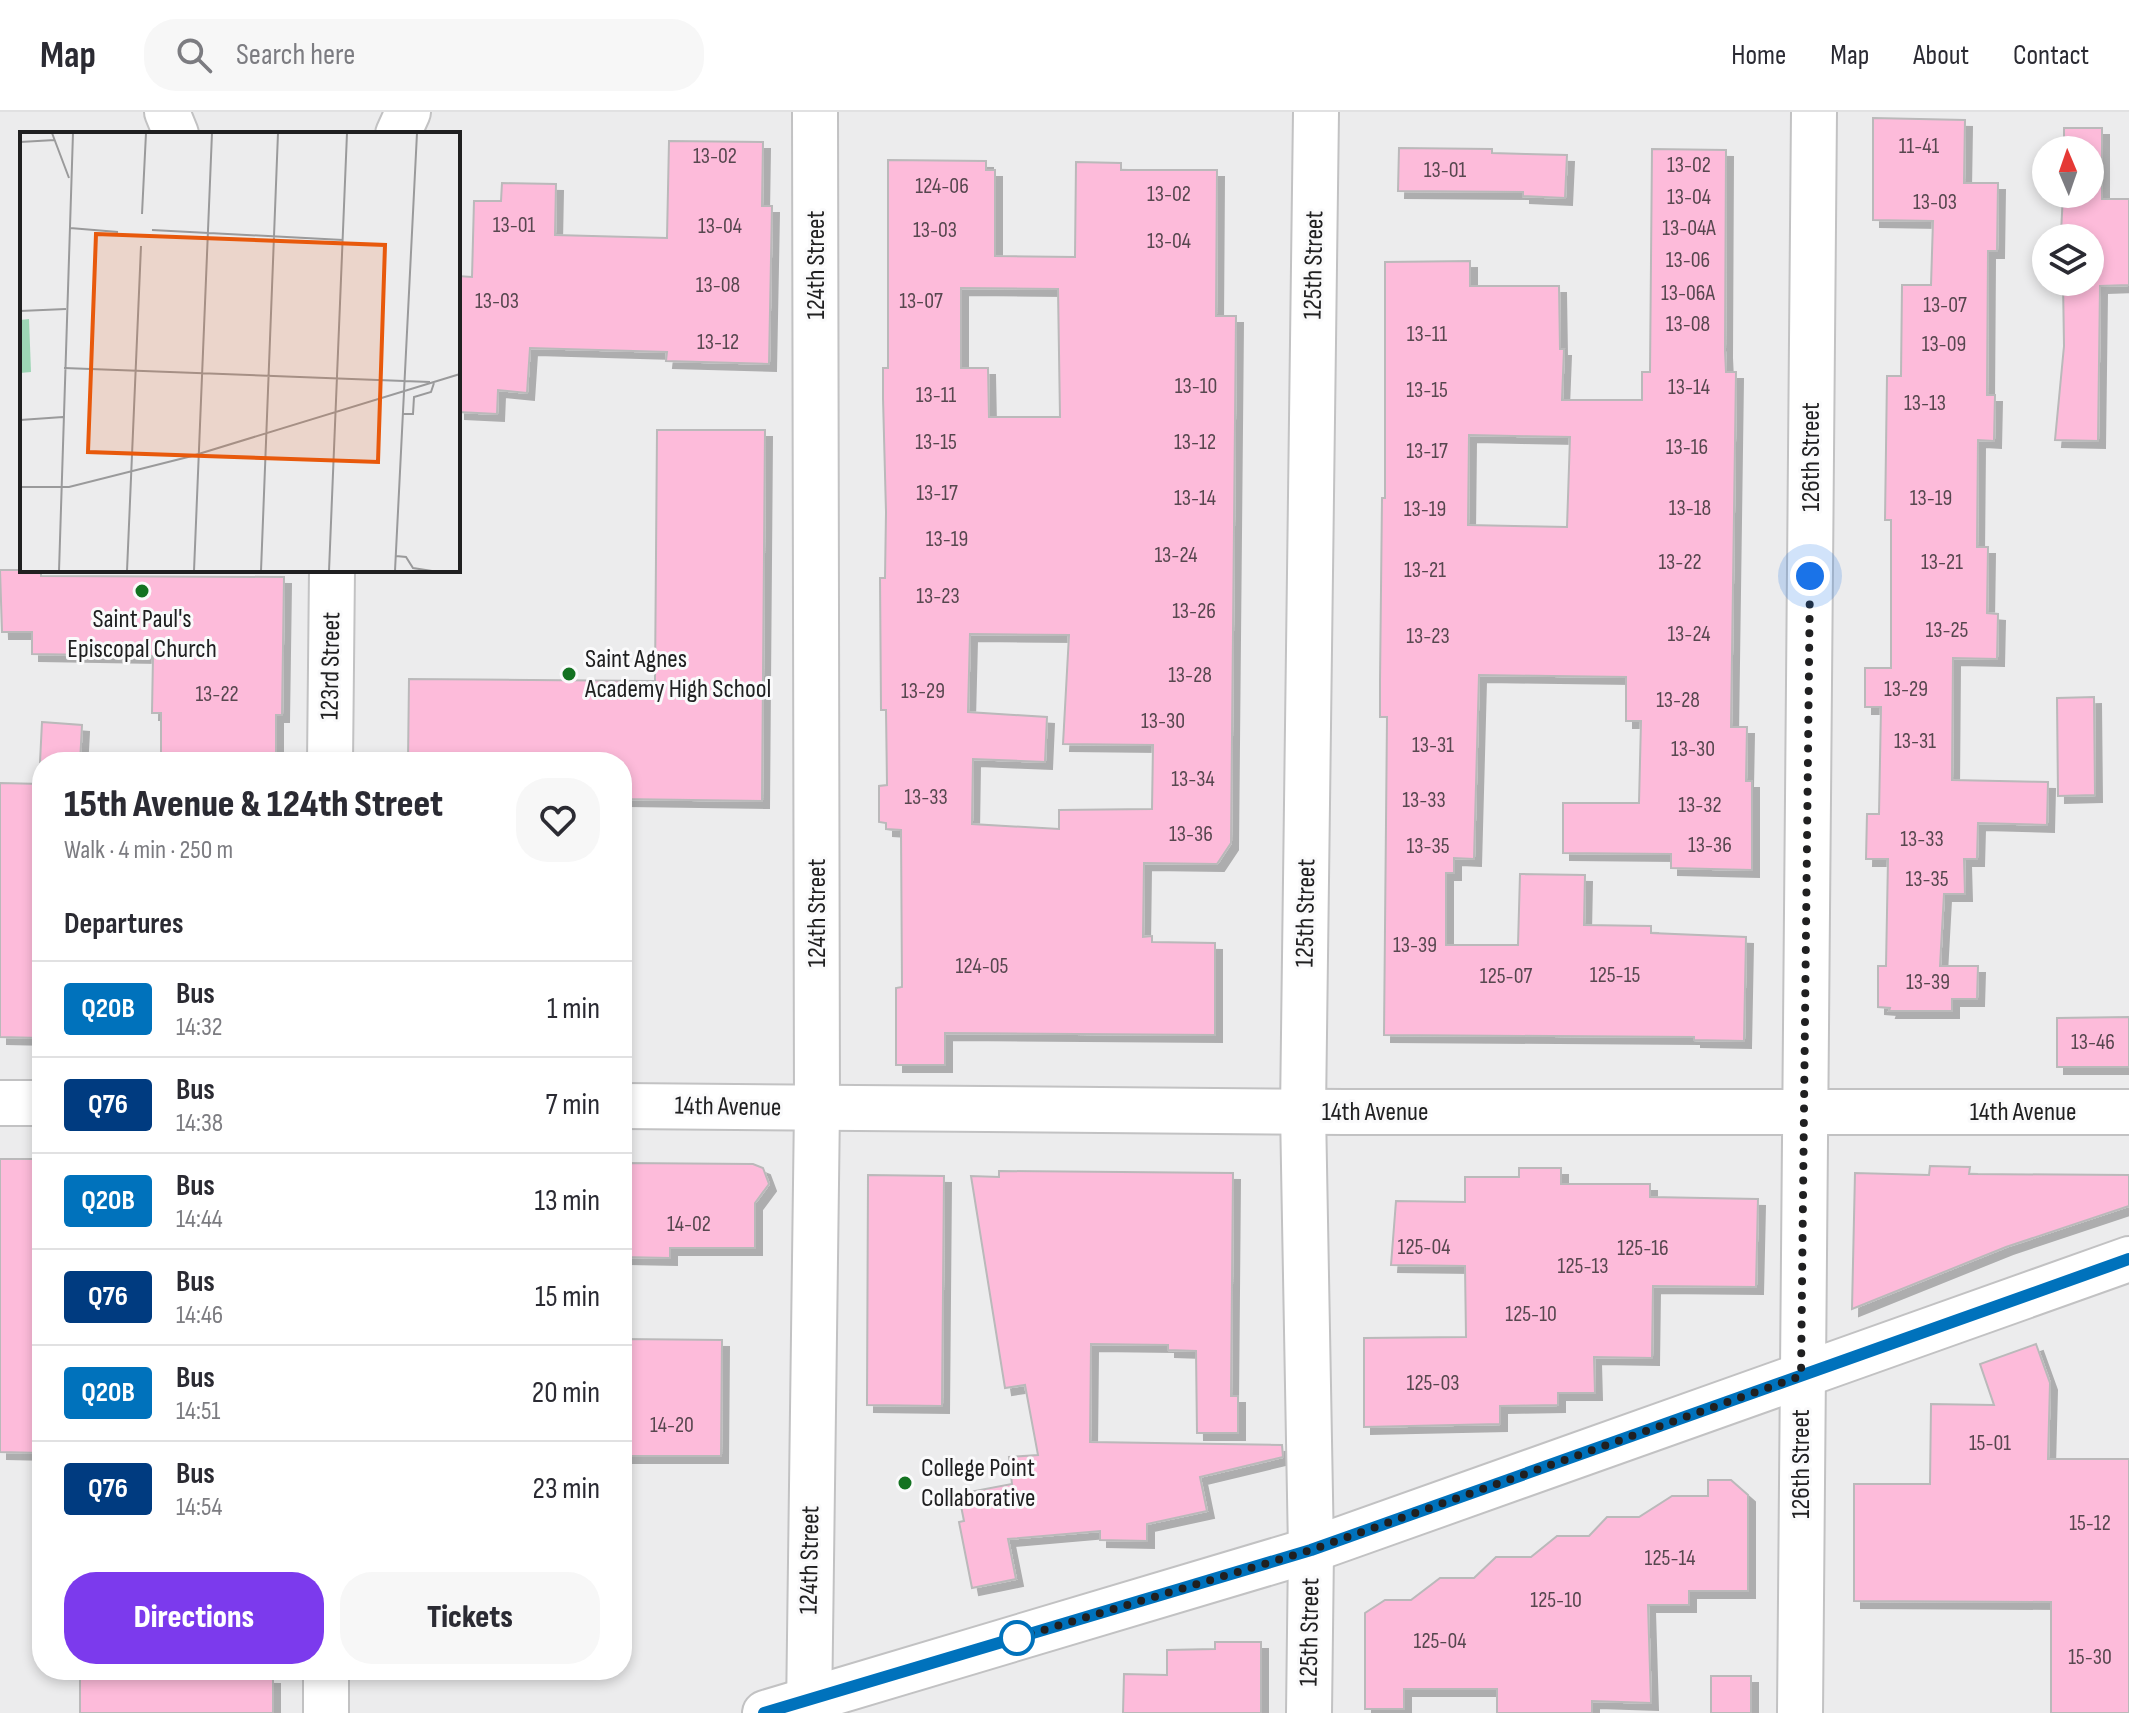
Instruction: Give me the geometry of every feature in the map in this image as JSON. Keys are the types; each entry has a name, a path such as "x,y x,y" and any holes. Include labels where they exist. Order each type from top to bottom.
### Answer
{"street":[{"path":"167,112 175,132"},
{"path":"399,132 408,112"},
{"name":"124th Street","path":"809,1706 817,1108 815,112"},
{"name":"125th Street","path":"1309,1713 1311,1550 1303,1111 1316,112"},
{"name":"126th Street","path":"1800,1713 1814,112"},
{"name":"123rd Street","path":"330,752 332,572"},
{"path":"0,1103 32,1103"},
{"name":"14th Avenue","path":"632,1106 2129,1112"},
{"path":"765,1713 809,1706 1311,1550 2129,1259"},
{"path":"326,1680 326,1713"}],"building":[{"path":"1873,118 1965,120 1964,183 1998,183 1997,251 1988,251 1987,395 1995,395 1994,441 1978,440 1977,547 1988,547 1987,613 1998,614 1997,659 1953,658 1952,780 2048,782 2047,825 1978,823 1977,859 1964,859 1965,894 1944,894 1940,966 1978,966 1977,999 1952,999 1952,1011 1889,1011 1890,1008 1878,1007 1878,966 1886,966 1888,859 1866,859 1867,814 1879,814 1881,707 1865,707 1865,668 1891,668 1891,520 1885,520 1887,376 1901,376 1902,285 1931,285 1933,221 1873,220"},
{"path":"2064,128 2102,128 2102,136 2064,136"},
{"path":"669,141 763,142 762,206 772,206 769,364 666,361 667,352 530,348 527,393 498,390 497,414 460,412 460,276 472,277 474,201 501,201 502,183 556,184 555,235 667,238"},
{"path":"1399,148 1492,149 1492,153 1567,155 1565,198 1523,196 1523,192 1398,191"},
{"path":"1652,149 1726,150 1725,351 1726,372 1736,372 1731,727 1747,727 1746,781 1752,781 1752,870 1671,868 1671,854 1563,853 1563,803 1639,803 1641,721 1626,721 1626,677 1479,675 1474,859 1454,858 1454,873 1446,873 1446,945 1518,945 1520,874 1585,875 1584,925 1651,926 1651,933 1746,937 1744,1041 1694,1040 1694,1037 1384,1035 1387,717 1380,717 1380,681 1382,498 1385,498 1385,262 1470,261 1470,286 1559,286 1560,349 1564,349 1562,400 1642,400 1642,372 1650,372","holes":["1469,435 1570,437 1567,527 1468,525"]},
{"path":"888,160 986,161 986,170 995,170 995,256 1075,257 1076,162 1121,163 1121,170 1217,170 1216,316 1236,316 1231,843 1217,864 1144,863 1143,937 1152,936 1152,942 1215,943 1215,1035 945,1033 945,1065 896,1065 896,988 902,987 901,830 886,829 886,823 879,822 879,786 887,785 886,710 881,710 880,578 885,578 886,512 883,368 888,368","holes":["961,288 1058,289 1060,417 989,417 988,368 961,368","970,634 1069,635 1063,744 1153,745 1152,809 1059,810 1059,829 972,824 973,759 1045,762 1047,717 968,712"]},
{"path":"2104,199 2129,199 2129,285 2104,286 2104,224 2061,224 2062,208 2104,208"},
{"path":"2063,296 2100,296 2098,441 2055,440 2064,346"},
{"path":"657,430 765,430 762,801 632,799 632,752 408,752 409,679 655,681"},
{"name":"Saint Paul's Episcopal Church","path":"0,570 41,572 41,576 284,577 282,715 276,715 276,752 161,752 161,713 152,713 153,656 32,654 32,632 2,632"},
{"path":"2094,697 2095,795 2058,796 2057,698"},
{"path":"42,722 82,725 81,752 40,752"},
{"path":"0,783 32,784 32,1038 0,1037"},
{"path":"2129,1017 2129,1067 2057,1067 2057,1018"},
{"path":"0,1159 32,1159 32,1453 0,1452"},
{"path":"632,1163 753,1164 763,1168 769,1184 755,1203 755,1248 670,1248 670,1258 632,1257"},
{"path":"1930,1166 1970,1167 1969,1174 2129,1175 2129,1206 2006,1247 1852,1309 1855,1173 1929,1175"},
{"path":"1519,1168 1561,1168 1561,1184 1650,1184 1650,1197 1758,1199 1756,1287 1653,1286 1652,1358 1594,1357 1595,1393 1558,1393 1558,1405 1500,1406 1500,1424 1364,1427 1364,1338 1466,1337 1465,1266 1391,1265 1396,1201 1465,1202 1465,1177 1519,1177"},
{"path":"999,1171 1233,1173 1231,1396 1238,1396 1238,1433 1197,1433 1196,1351 1168,1350 1168,1345 1091,1344 1090,1442 1282,1445 1283,1457 1200,1477 1207,1511 1147,1524 1147,1541 1100,1540 1100,1531 1008,1539 1016,1579 972,1588 959,1522 964,1521 960,1501 965,1500 964,1493 1012,1484 1009,1457 1038,1455 1025,1385 1005,1388 971,1176 999,1177"},
{"path":"868,1175 944,1176 942,1406 867,1405"},
{"path":"632,1339 722,1340 721,1456 632,1456"},
{"path":"2036,1344 2050,1383 2048,1459 2129,1459 2129,1713 2051,1713 2051,1602 1854,1601 1854,1484 1930,1484 1931,1404 1994,1405 1980,1364"},
{"path":"1708,1480 1731,1480 1748,1495 1748,1591 1689,1591 1689,1605 1648,1605 1651,1703 1592,1701 1592,1713 1497,1713 1497,1689 1404,1689 1404,1709 1365,1709 1365,1613 1385,1600 1411,1600 1440,1578 1474,1578 1496,1557 1531,1557 1557,1536 1589,1536 1607,1517 1639,1517 1672,1496 1708,1496"},
{"path":"1215,1642 1261,1642 1261,1713 1123,1713 1124,1674 1167,1675 1167,1650 1215,1649"},
{"path":"1711,1676 1751,1676 1751,1713 1711,1713"},
{"path":"80,1680 273,1680 273,1713 80,1713"}],"bus line":[{"name":"Q20B","path":"764,1713 1311,1550 2129,1259"}],"place":[{"name":"Saint Paul's Episcopal Church","path":"142,591"},
{"name":"Saint Agnes Academy High School","path":"569,674"},
{"name":"College Point Collaborative","path":"905,1483"}],"route":[{"path":"1017,1638 1311,1550 1801,1376 1804,1331 1810,576"}]}
